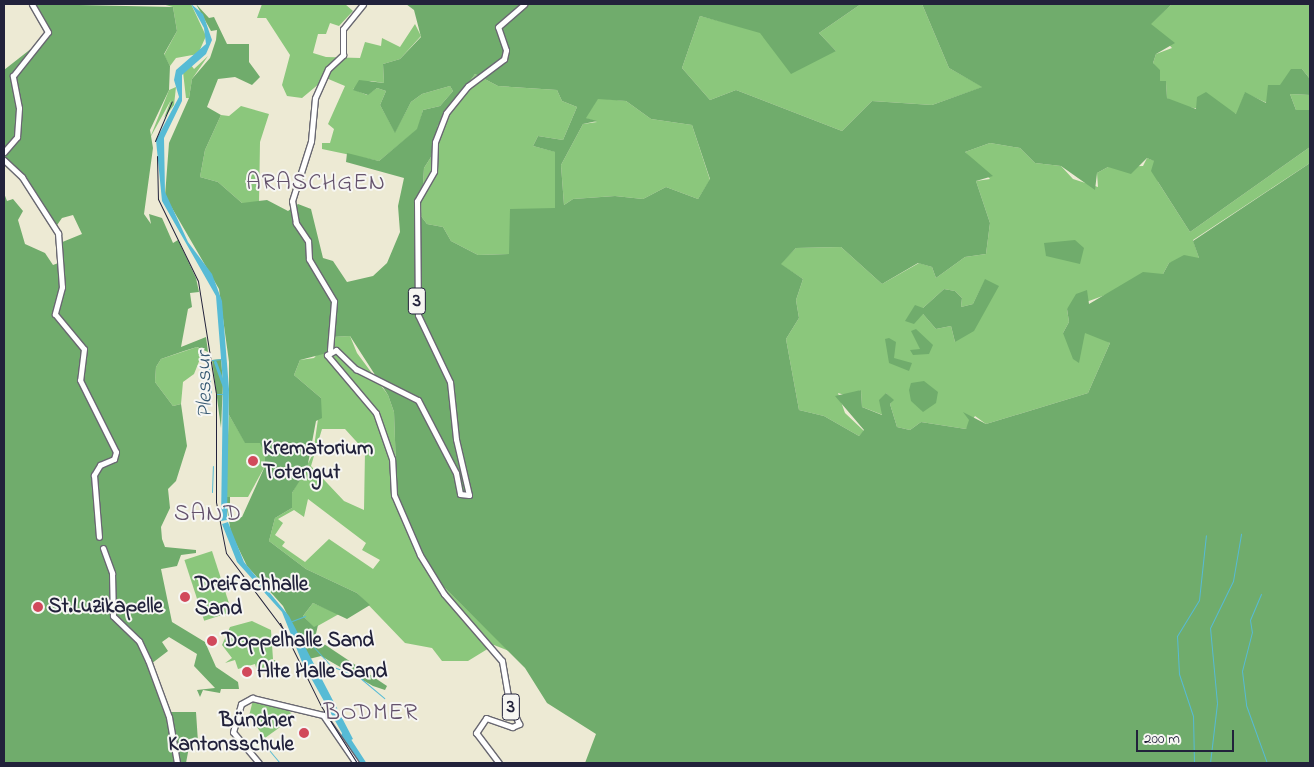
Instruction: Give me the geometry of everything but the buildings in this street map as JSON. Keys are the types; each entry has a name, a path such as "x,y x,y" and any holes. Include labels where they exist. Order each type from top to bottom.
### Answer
{"main road":[{"path":"4,152 17,137 19,112 13,76 48,32 32,4"},
{"path":"330,350 334,301 309,257 308,241 296,223 292,201 312,141 314,100 328,69 344,53 343,29 364,4"},
{"name":"3","path":"499,763 476,733 486,718 513,728 519,724 508,700 502,661 444,594 411,539 394,495 392,459 376,413 328,358 330,350 359,371 402,388 421,403 456,473 460,494 469,495 456,439 452,386 418,315 417,201 434,171 435,142 446,113 468,86 504,59 506,50 498,27 524,4"},
{"path":"4,160 22,177 58,233 62,287 56,304 58,320 74,332 84,349 80,380 116,452 114,459 100,465 94,475 99,537"},
{"path":"103,548 112,573 113,616 139,641 148,660 169,717 177,763"},
{"path":"259,763 234,734 243,701 257,698 323,715 356,763"}],"green space":[{"path":"32,4 173,7 177,31 164,54 170,66 169,90 150,130 153,148 144,214 151,224 149,214 162,218 173,243 178,240 196,278 199,292 190,293 192,307 188,309 181,347 206,337 208,352 197,347 161,359 156,367 155,382 173,406 181,404 187,446 176,481 168,489 170,508 161,527 162,539 165,547 196,550 196,553 181,555 177,566 161,569 172,622 205,642 216,667 238,682 239,689 221,689 220,693 203,690 200,697 197,690 215,688 194,666 197,654 169,637 162,642 168,651 151,664 170,712 196,712 198,742 190,742 186,763 4,763 4,193 7,201 13,199 23,211 18,220 25,244 45,253 53,265 61,262 60,243 82,234 73,215 62,218 55,228 25,182 7,163 4,166 4,70 46,37 47,26"},
{"path":"162,4 191,4 206,36 198,54 176,58 170,66 164,55 177,31 173,7"},
{"path":"196,4 209,18 214,17 227,44 249,44 249,62 260,77 252,85 235,77 218,79 207,107 221,115 205,150 200,177 218,182 242,203 267,200 288,211 298,204 311,209 323,258 333,261 347,282 373,276 387,263 400,232 398,206 404,178 346,162 347,153 379,161 417,129 423,110 440,106 453,91 450,86 422,94 411,102 395,133 380,105 386,91 377,88 368,95 353,90 359,80 384,83 383,64 400,59 421,37 414,10 406,4 861,4 819,33 836,51 791,74 760,33 700,16 682,68 710,100 736,90 842,131 872,101 932,105 982,87 949,68 922,4 1172,4 1151,24 1175,43 1156,54 1153,63 1160,70 1160,81 1166,81 1167,98 1196,109 1197,97 1206,92 1236,114 1245,92 1266,103 1268,85 1280,85 1291,69 1302,69 1310,79 1310,95 1290,94 1296,110 1310,110 1310,147 1190,232 1151,171 1154,161 1147,158 1131,174 1108,167 1097,173 1095,190 1061,166 1035,163 1020,148 990,143 965,152 993,176 976,181 990,223 986,254 965,257 936,278 932,267 918,263 882,284 841,247 796,248 781,264 803,279 796,300 799,318 786,339 799,410 824,416 859,436 864,430 835,396 861,390 862,407 882,415 879,400 886,393 894,400 890,404 897,427 910,430 921,422 966,429 969,420 963,412 986,424 1088,393 1110,343 1085,333 1079,363 1073,359 1063,333 1069,322 1067,309 1076,294 1087,290 1089,304 1143,272 1163,274 1169,263 1184,255 1199,258 1193,241 1310,163 1310,763 585,763 596,734 547,703 525,668 441,584 422,554 397,496 394,412 388,395 350,336 332,337 327,353 300,360 294,375 321,398 322,418 316,421 307,469 292,493 292,508 275,518 269,541 306,569 357,593 370,605 347,619 313,603 303,616 314,627 318,625 315,638 387,686 385,690 373,686 321,656 309,659 283,606 247,566 231,533 225,497 230,497 230,520 242,517 265,466 265,454 260,443 245,443 229,415 229,362 219,289 165,196 169,143 189,98 192,79 210,58 217,30 211,31","holes":["475,74 498,86 557,90 562,101 577,107 563,140 538,136 533,146 555,152 555,208 510,209 509,254 478,255 451,241 443,227 427,224 421,216 424,168 431,157 438,125","598,99 626,101 651,119 692,125 710,179 698,199 666,187 643,199 615,196 573,199 564,205 561,165 583,124 597,121 586,118"]},
{"path":"262,4 345,4 353,11 339,26 330,23 326,34 318,34 313,53 326,57 360,58 365,42 381,46 382,38 400,47 415,24 421,36 400,59 383,64 384,83 371,81 353,89 367,95 377,88 386,91 380,105 395,132 411,102 422,94 450,86 453,91 440,106 423,110 418,129 379,161 322,149 322,143 330,143 334,129 328,124 345,86 326,78 302,98 287,96 282,85 290,55 266,18 257,18"},
{"path":"861,4 922,4 949,68 983,87 932,105 872,101 842,131 736,90 710,100 682,68 700,16 836,51 819,33"},
{"path":"1172,4 1310,4 1310,79 1302,69 1267,103 1245,93 1237,114 1180,106 1167,98 1166,82 1160,81 1153,63 1156,54 1172,48 1150,24"},
{"path":"208,56 192,79 189,98 186,98 183,72 191,65 194,69"},
{"path":"475,74 498,86 557,90 562,101 577,107 563,140 538,136 533,146 556,152 555,208 509,254 478,255 451,241 443,227 427,224 421,216 424,168 431,157 438,125"},
{"path":"176,87 174,105 164,118 171,100 150,138 169,90"},
{"path":"1290,94 1310,95 1310,110 1296,110"},
{"path":"598,98 626,101 651,119 692,125 710,180 698,199 666,187 643,199 615,196 573,199 564,205 561,165 583,124 597,122 585,118"},
{"path":"241,106 269,114 260,142 259,204 242,203 218,182 200,177 205,150 221,115 229,116"},
{"path":"990,143 1020,148 1035,163 1061,166 1073,179 1098,187 1097,173 1108,167 1143,166 1147,158 1155,161 1158,182 1190,232 1310,147 1310,163 1193,240 1199,258 1169,263 1163,274 1067,309 1069,322 1063,333 1090,331 1110,343 1088,393 986,424 975,416 966,429 921,422 910,430 897,427 890,404 893,400 886,393 883,415 862,407 861,390 848,396 838,393 845,413 864,431 859,436 824,416 799,410 786,339 799,318 796,300 803,279 780,264 796,248 841,247 882,284 919,263 932,267 936,278 965,257 986,254 990,223 976,181 990,179 965,152","holes":["985,280 955,342 951,326 936,329 923,314 923,308 944,289 955,291 962,298 961,307 973,304"]},
{"path":"1075,240 1084,248 1080,264 1046,256 1044,243"},
{"path":"985,279 999,286 974,331 955,342 951,326 936,329 923,314 914,324 905,321 915,305 923,308 944,289 955,291 962,298 961,307 973,304"},
{"path":"916,329 933,345 929,354 913,355 910,350 920,349 911,331"},
{"path":"350,336 357,353 388,395 394,412 397,496 441,584 509,651 494,645 468,661 442,661 432,648 405,643 357,593 306,569 269,541 275,518 292,508 292,493 313,454 321,398 294,375 300,360 314,358 332,337","holes":["322,429 345,429 365,451 364,510 344,501 311,466","308,499 366,543 362,550 380,560 373,569 329,539 305,562 282,546 285,542 275,535 283,523 278,519 294,510 304,517"]},
{"path":"889,338 896,342 894,358 912,363 909,371 889,363 885,339"},
{"path":"197,347 209,357 200,359 194,374 183,382 181,404 173,406 155,382 156,367 161,359"},
{"path":"221,359 223,383 221,428 212,360"},
{"path":"924,381 938,392 936,403 923,412 911,401 909,390 911,383"},
{"path":"229,415 245,442 261,443 265,454 265,466 248,497 225,497"},
{"path":"212,551 232,612 204,621 184,560"},
{"path":"313,603 339,614 314,628 303,616"},
{"path":"252,621 271,630 273,659 266,662 275,660 278,669 258,674 255,664 238,669 235,660 225,663 232,658 222,645 230,627"},
{"path":"253,700 286,707 294,717 265,738 249,716"}],"water":[{"path":"191,4 203,14 212,40 206,54 182,75 182,101 164,138 165,192 188,242 212,274 222,301 229,389 227,520 221,521 223,383 216,296 162,201 156,140 179,97 174,80 176,70 206,44 204,28"},
{"path":"228,522 244,562 289,616 353,739 347,742 302,662 282,612 237,562 222,524"}],"waterway":[{"path":"212,360 222,359"},
{"path":"208,361 211,395"},
{"path":"215,362 224,387"},
{"path":"217,394 223,394"},
{"path":"212,492 213,466"},
{"path":"1210,763 1217,703 1210,628 1233,581 1241,534"},
{"path":"1194,763 1193,716 1179,674 1177,636 1199,600 1206,535"},
{"path":"1261,594 1250,620 1252,632 1242,671 1246,705 1267,763"},
{"path":"292,621 305,616"},
{"path":"295,634 301,633 331,666 359,677 384,698"},
{"path":"274,643 291,635"},
{"name":"Plessur","path":"345,735 363,763"},
{"path":"269,750 280,763"}],"railway":[{"path":"155,141 172,101"},
{"path":"157,156 158,199 198,281 216,393 216,502 226,553 283,629"},
{"path":"280,623 321,706 357,763"}],"place":[{"name":"Krematorium Totengut","path":"253,461"},
{"name":"Dreifachhalle Sand","path":"185,597"},
{"name":"St.Luzikapelle","path":"38,607"},
{"name":"Doppelhalle Sand","path":"212,641"},
{"name":"Alte Halle Sand","path":"247,672"},
{"name":"Bündner Kantonsschule","path":"304,733"}],"district":[{"name":"ARASCHGEN","path":"316,184"},
{"name":"SAND","path":"208,515"},
{"name":"BODMER","path":"371,714"}]}
